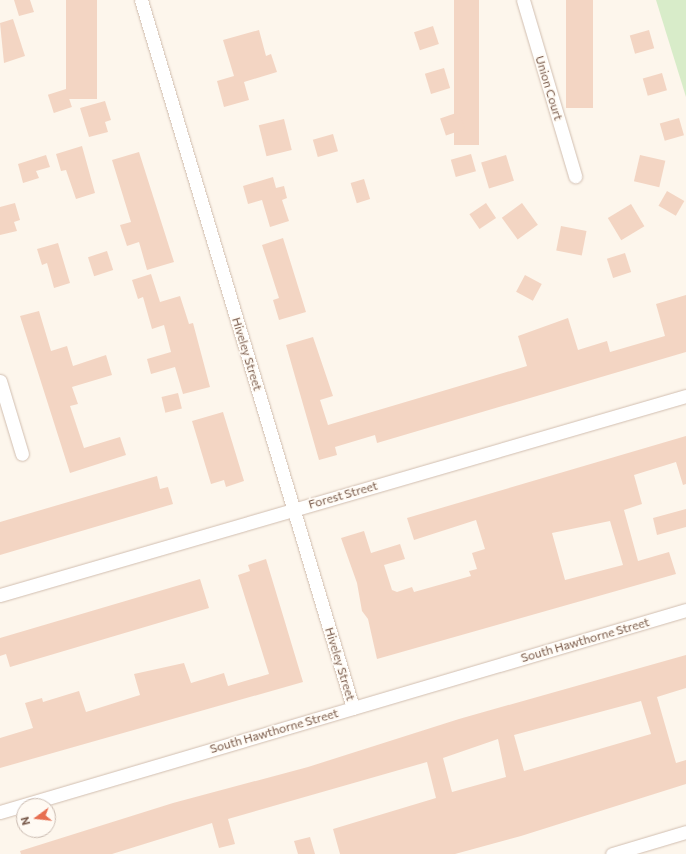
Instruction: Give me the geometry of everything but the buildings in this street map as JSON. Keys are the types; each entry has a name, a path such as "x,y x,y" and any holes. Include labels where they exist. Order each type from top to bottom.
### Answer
{"street":[{"name":"Hiveley Street","path":"141,0 353,708"},
{"name":"Union Court","path":"523,0 575,176"},
{"path":"0,381 22,454"},
{"name":"Forest Street","path":"0,595 686,396"},
{"name":"South Hawthorne Street","path":"0,812 686,610"},
{"path":"612,854 686,832"}],"green space":[{"path":"656,0 686,0 686,97"}]}
